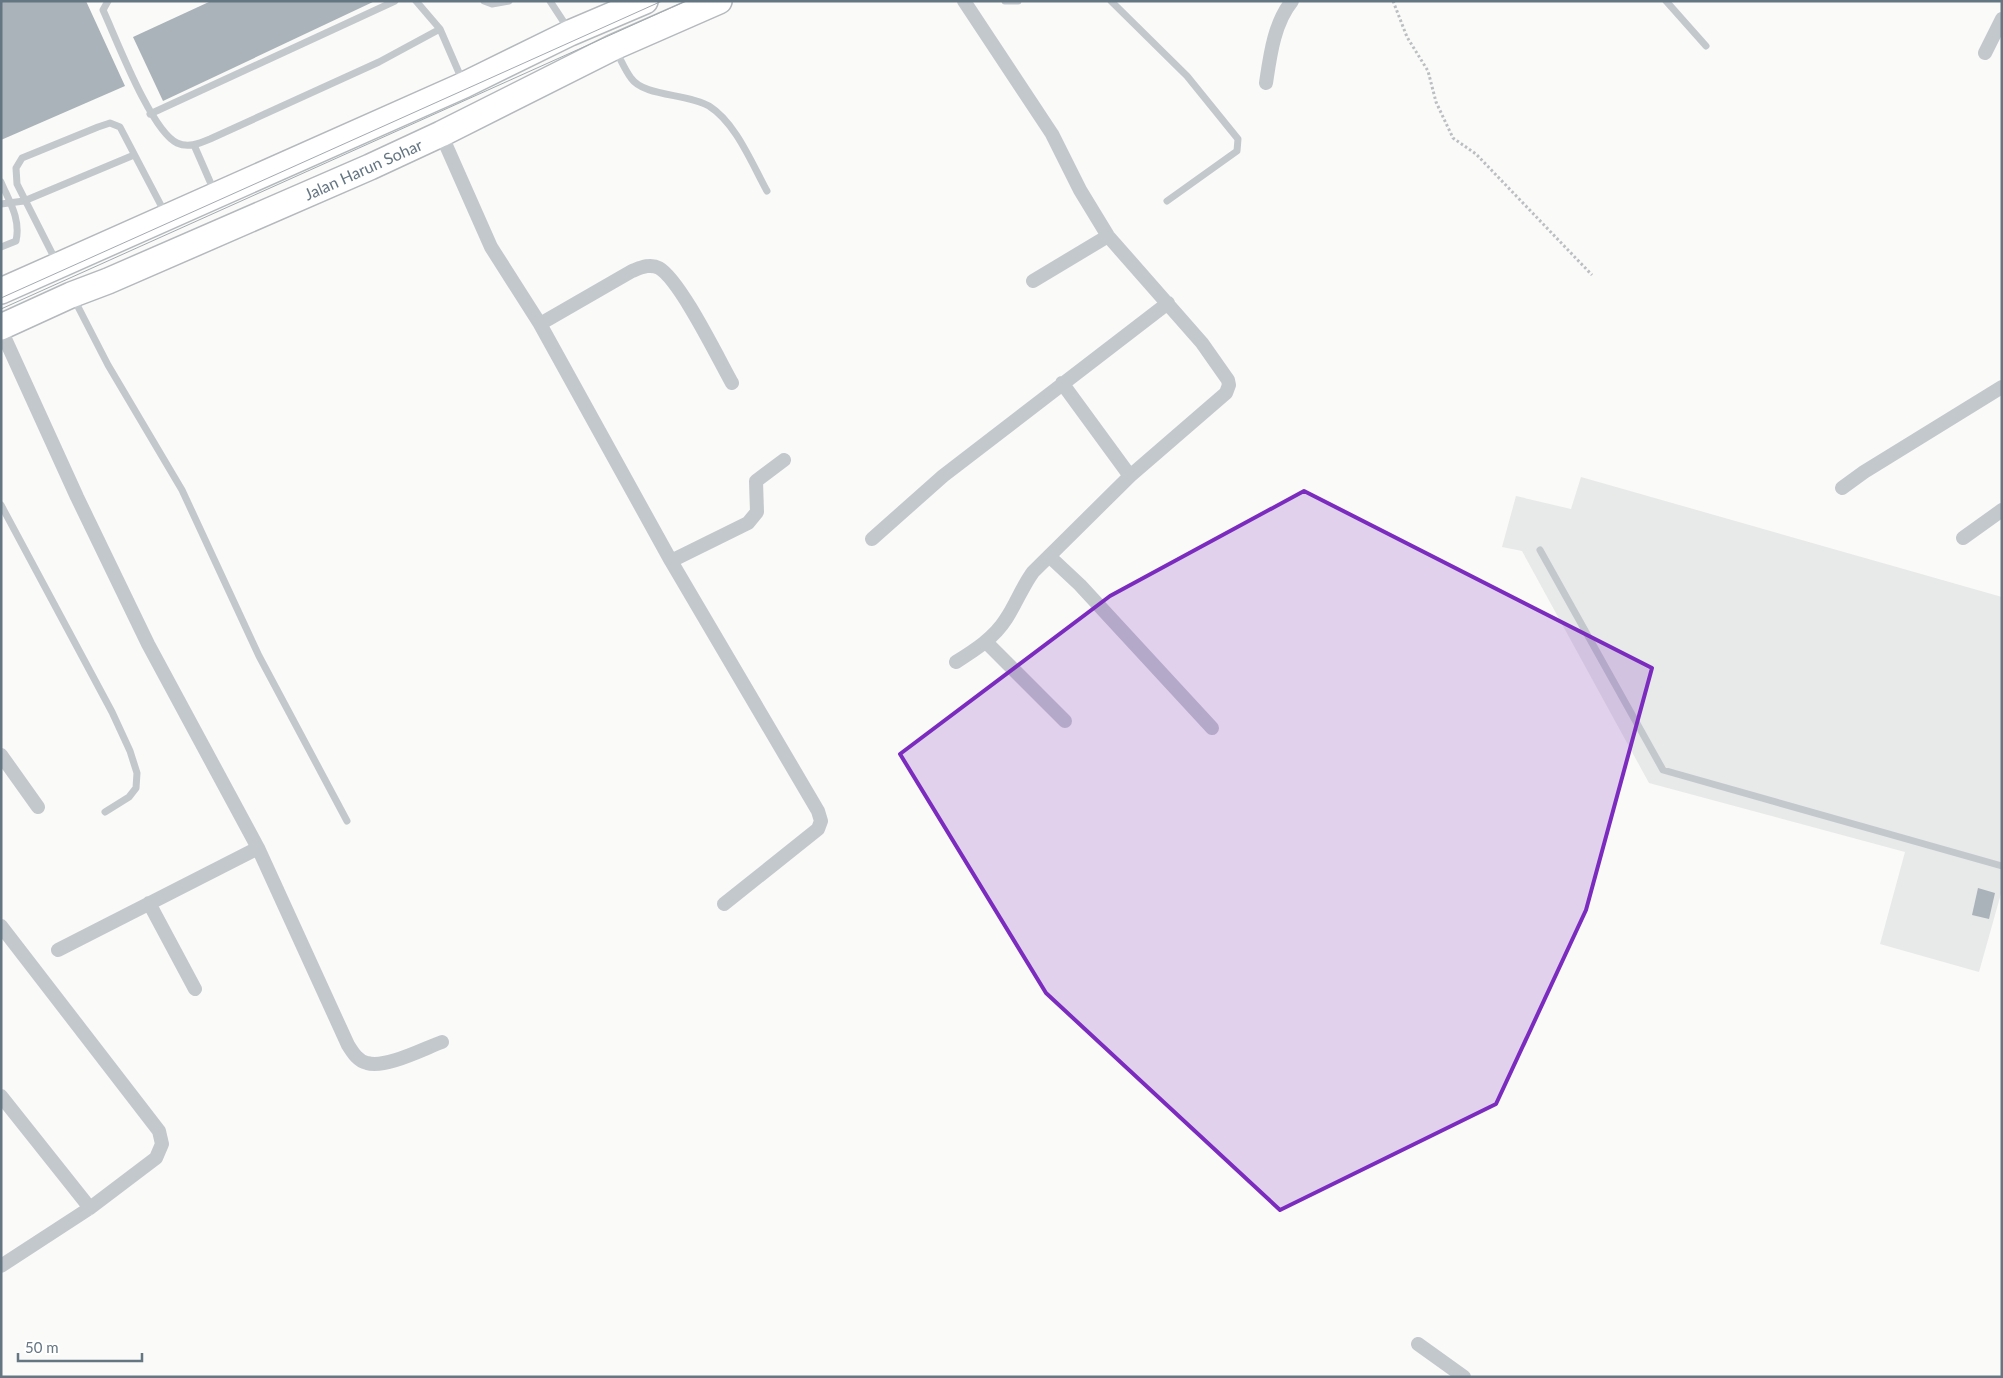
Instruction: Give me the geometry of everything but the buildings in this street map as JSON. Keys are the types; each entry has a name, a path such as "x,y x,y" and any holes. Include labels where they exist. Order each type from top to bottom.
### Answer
{"highway":[{"name":"Jalan Harun Sohar","path":"1,329 71,295 126,273 441,134 614,47 720,1"},
{"path":"1,291 167,217 211,185 460,74 570,33 642,2"}],"street":[{"path":"956,662 986,642 1006,620 1021,588 1049,556 1130,476 1228,388 1228,380 1202,343 1108,236 1080,190 1052,134 964,1"},
{"path":"1266,83 1280,22 1292,1"},
{"path":"1985,53 2002,20"},
{"path":"441,134 491,247 540,324 671,561 818,811 821,821 815,832 724,904"},
{"path":"1033,281 1108,236"},
{"path":"540,324 632,271 649,266 657,267 680,292 732,383"},
{"path":"872,539 943,476 1168,303"},
{"path":"1,329 77,497 148,644 258,848 348,1045 356,1057 368,1064 382,1064 442,1042"},
{"path":"1062,383 1130,476"},
{"path":"1842,488 1864,472 2002,387"},
{"path":"671,561 748,523 757,512 756,481 784,460"},
{"path":"1962,538 2002,510"},
{"path":"1049,556 1080,585 1212,728"},
{"path":"986,642 1066,721"},
{"path":"1,755 38,807"},
{"path":"58,950 258,848"},
{"path":"149,903 195,989"},
{"path":"1,926 159,1131 162,1144 156,1158 90,1208 1,1266"},
{"path":"1,1096 90,1208"},
{"path":"1418,1344 1464,1377"}],"lane":[{"path":"99,1 150,114 174,142 183,146 194,146 379,62 440,28"},
{"path":"102,10 108,1"},
{"path":"150,114 395,1"},
{"path":"416,1 440,28 460,74"},
{"path":"484,1 492,4 509,1"},
{"path":"550,1 570,33"},
{"path":"1005,1 1018,1"},
{"path":"1111,1 1187,76 1238,139 1237,151 1167,202"},
{"path":"1666,1 1706,46"},
{"path":"614,47 632,79 639,86 695,100 719,114 733,131 768,191"},
{"path":"59,266 24,201 17,184 16,168 22,158 110,123 120,127 167,217"},
{"path":"194,146 211,185"},
{"path":"1,204 24,201 134,155"},
{"path":"1,182 17,219 18,230 16,241 1,247"},
{"path":"71,295 108,365 182,490 260,656 347,821"},
{"path":"1,505 112,712 130,751 137,773 136,788 130,797 104,812"},
{"path":"1540,550 1663,770 2002,866"}],"path":[{"path":"1393,1 1407,37 1428,71 1436,102 1453,138 1476,154 1592,275"}],"highlighted area":[{"path":"1304,491 1652,668 1586,910 1496,1104 1280,1210 1046,993 900,754 1110,596"}],"shaded area":[{"path":"1581,477 2002,597 2002,890 1979,972 1880,944 1905,852 1649,783 1522,551 1502,547 1516,496 1571,509"}],"tram line":[{"path":"1,298 662,1"},
{"path":"1,309 686,1"}]}
